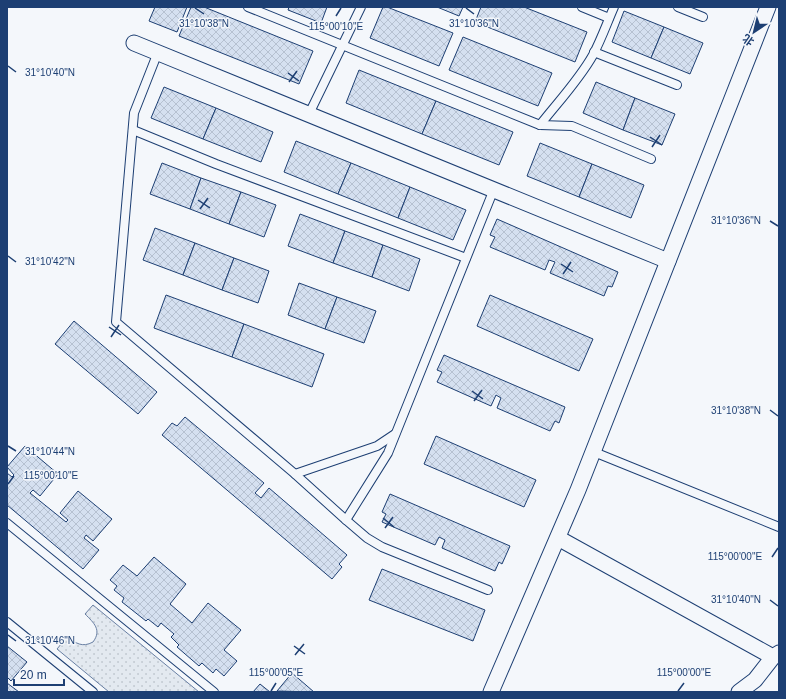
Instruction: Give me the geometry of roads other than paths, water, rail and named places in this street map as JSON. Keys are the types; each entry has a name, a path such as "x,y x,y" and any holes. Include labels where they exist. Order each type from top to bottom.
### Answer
{"street":[{"path":"491,692 594,452 768,7"},
{"path":"134,43 668,261"},
{"path":"558,538 776,655 755,680 739,692"}],"lane":[{"path":"248,7 540,125 572,126 651,159"},
{"path":"309,114 361,7"},
{"path":"582,7 610,18"},
{"path":"540,125 582,71 594,52 614,7"},
{"path":"678,7 703,17"},
{"path":"158,52 134,113 116,322 295,474 366,538 382,547 488,590"},
{"path":"594,52 677,85"},
{"path":"133,130 216,164 466,258"},
{"path":"346,520 388,453 494,189"},
{"path":"295,474 377,446 395,434"},
{"path":"594,452 779,527"},
{"path":"7,522 214,692"},
{"path":"7,622 93,692"}]}
